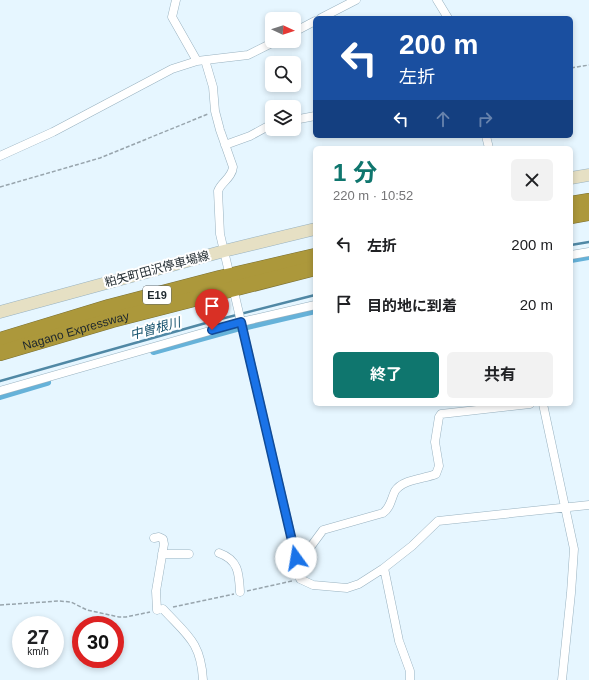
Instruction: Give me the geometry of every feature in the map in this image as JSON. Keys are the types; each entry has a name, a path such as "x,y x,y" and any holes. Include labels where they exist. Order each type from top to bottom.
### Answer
{"highway":[{"path":"573,204 589,201"},
{"path":"573,216 589,213"},
{"name":"Nagano Expressway","path":"0,340 109,307 220,278 313,256"},
{"name":"Nagano Expressway","path":"0,353 119,318 313,269"}],"main road":[{"path":"573,178 589,175"},
{"name":"粕矢町田沢停車場線","path":"0,312 224,251 313,229"}],"street":[{"path":"176,0 172,17 201,61 213,87 215,111 233,167 230,176 218,191 220,234 228,268"},
{"path":"325,16 356,0"},
{"path":"437,0 447,16"},
{"path":"301,28 313,22"},
{"path":"0,156 53,132 172,69 201,61 248,56 265,47"},
{"path":"301,119 313,116"},
{"path":"225,145 250,136 265,128"},
{"path":"573,255 589,252"},
{"path":"235,296 300,579 313,585 347,588 359,584 384,568 412,546 438,521 589,505"},
{"path":"0,391 241,322 313,305"},
{"path":"298,566 305,560 309,549 323,530 383,513 389,507 396,491 403,484 436,474 439,466 435,442 439,417 441,414 512,406"},
{"path":"543,406 574,549 562,680"},
{"path":"154,538 160,537 164,544 156,591 160,610 187,633 197,648 203,680"},
{"path":"218,553 232,559 239,577 240,592"},
{"path":"162,554 189,554"},
{"path":"384,568 399,641 410,671 410,680"}],"path":[{"path":"573,68 589,65"},
{"path":"0,187 100,158 215,111"}],"waterway":[{"name":"中曽根川","path":"573,245 589,242"},
{"path":"573,259 589,256"},
{"name":"中曽根川","path":"0,381 213,321 313,296"},
{"path":"247,326 313,310"},
{"path":"154,351 237,328"},
{"path":"0,396 47,382"}],"route":[{"path":"212,330 241,322 296,558"}]}
